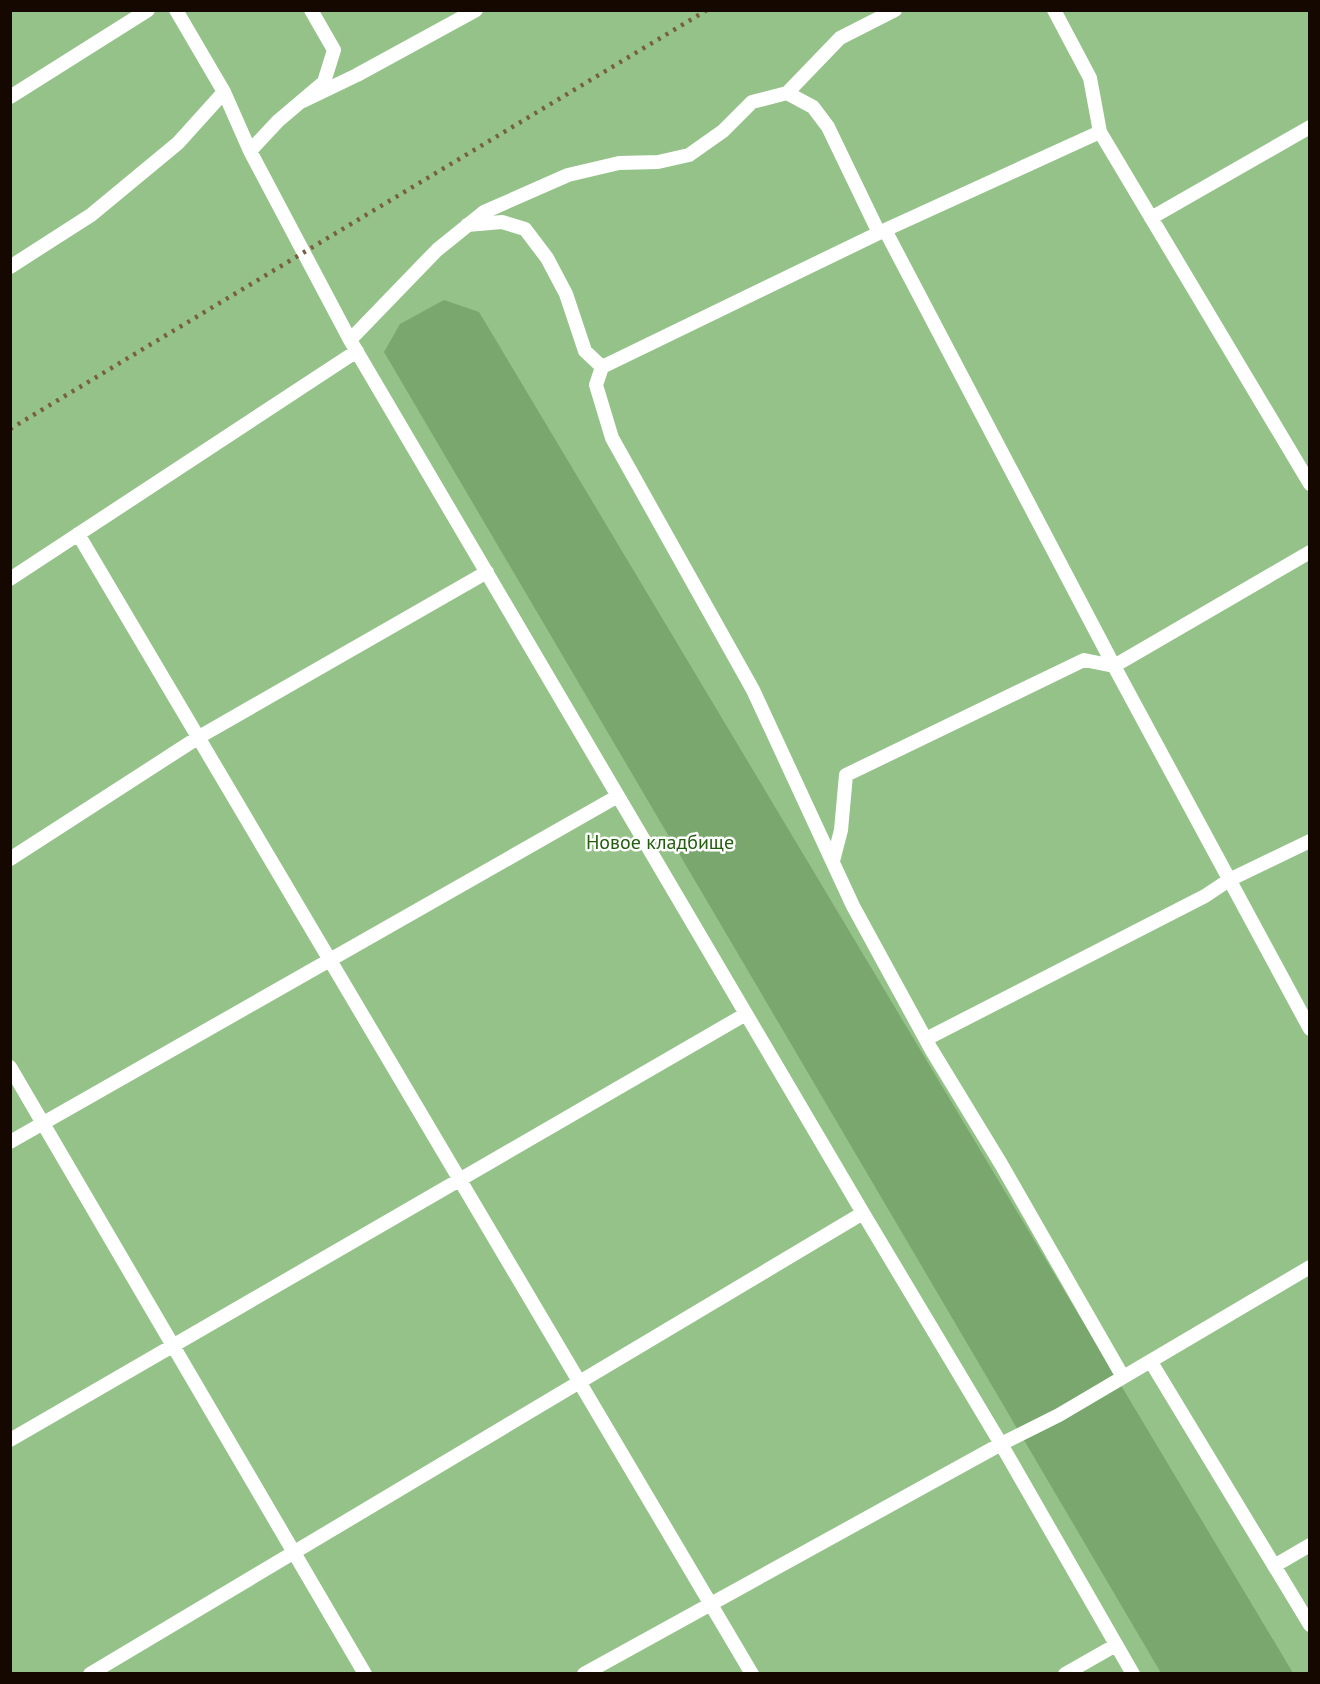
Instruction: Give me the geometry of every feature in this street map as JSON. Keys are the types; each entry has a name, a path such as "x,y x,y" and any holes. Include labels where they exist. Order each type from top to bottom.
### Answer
{"lane":[{"path":"10,97 148,10"},
{"path":"176,10 224,92 250,150 354,345 1001,1444 1133,1674"},
{"path":"250,150 278,121 324,82 334,50 311,10"},
{"path":"303,101 357,75 476,10"},
{"path":"10,579 354,345 437,250 484,212 568,175 619,163 658,162 689,155 723,130 752,102 787,93 840,38 895,10"},
{"path":"1054,10 1090,78 1100,132 1310,484"},
{"path":"10,267 92,216 178,143 224,92"},
{"path":"787,93 813,107 828,127 882,232 1310,1029"},
{"path":"1151,219 1310,127"},
{"path":"1100,132 882,232 602,367 596,385 612,438 753,690 853,906 926,1039 1124,1377"},
{"path":"467,225 502,222 525,229 547,258 566,294 585,351 602,367"},
{"path":"78,534 752,1674"},
{"path":"833,861 841,830 846,775 1084,660 1114,666 1310,552"},
{"path":"10,859 199,737 487,572"},
{"path":"10,1142 618,796"},
{"path":"926,1039 1205,896 1229,880 1310,841"},
{"path":"10,1440 746,1014"},
{"path":"10,1067 365,1674"},
{"path":"90,1674 863,1213"},
{"path":"584,1674 1059,1414 1310,1267"},
{"path":"1151,1362 1310,1625"},
{"path":"1274,1566 1310,1545"},
{"path":"1065,1674 1116,1645"}],"green space":[{"name":"Новое кладбище","path":"11,11 1309,11 1309,1673 11,1673"},
{"path":"444,300 479,312 1293,1673 1161,1673 384,352 400,324"}],"railway":[{"path":"10,429 707,10"}]}
